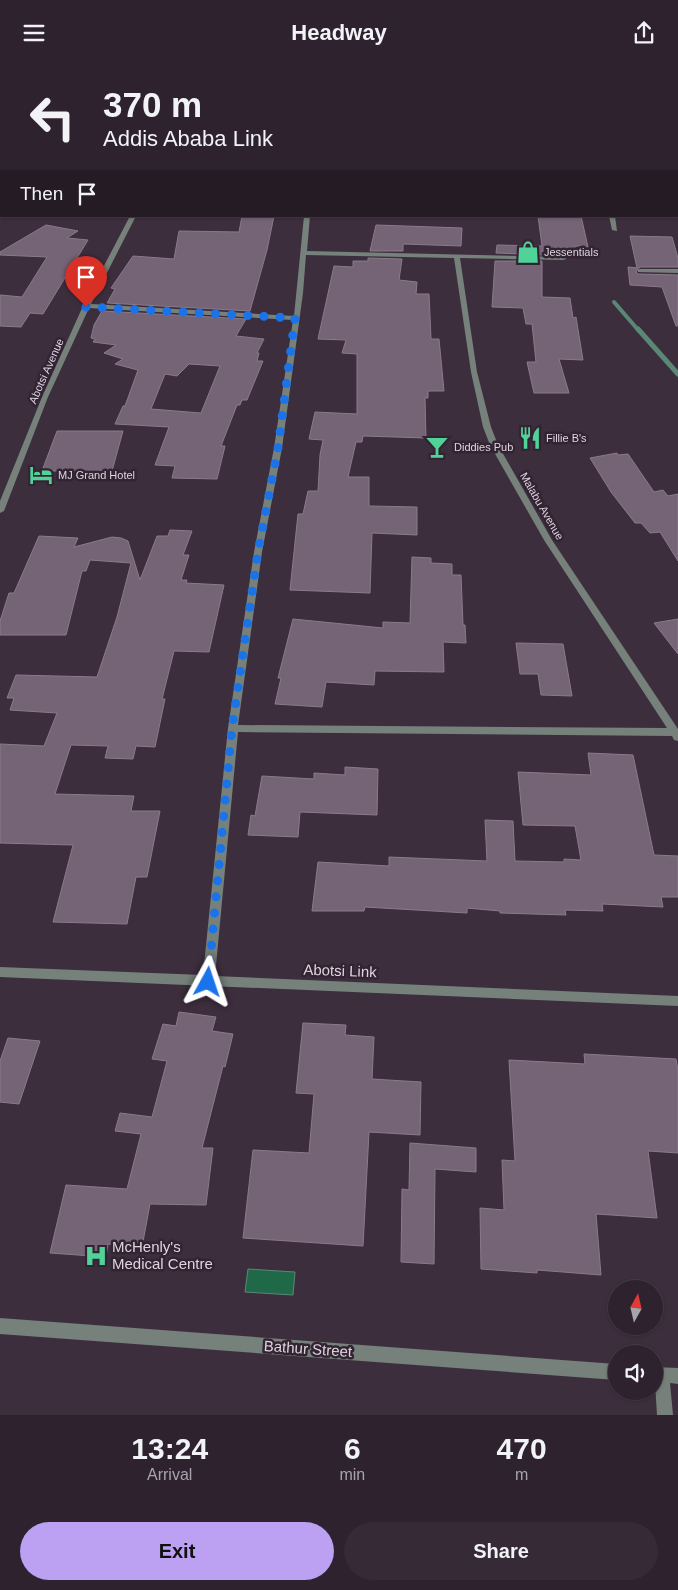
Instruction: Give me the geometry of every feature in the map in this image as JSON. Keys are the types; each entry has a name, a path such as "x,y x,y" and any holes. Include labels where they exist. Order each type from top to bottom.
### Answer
{"street":[{"name":"Abotsi Avenue","path":"0,511 38,415 86,307 132,217"},
{"path":"208,982 232,728 258,552 278,448 300,293 302,253 307,217"},
{"path":"612,217 615,230"},
{"path":"302,253 564,258"},
{"name":"Malabu Avenue","path":"457,257 474,372 487,427 494,445 548,540 676,735"},
{"path":"640,271 678,271"},
{"path":"86,307 295,318"},
{"path":"232,728 676,735"},
{"name":"Abotsi Link","path":"0,972 678,1001"},
{"name":"Bathur Street","path":"0,1326 608,1371"},
{"path":"663,1376 678,1377"},
{"path":"663,1400 666,1415"}],"shaded area":[{"path":"248,1269 295,1272 293,1295 245,1292"}],"building":[{"path":"242,217 274,217 267,250 250,311 107,303 115,289 111,288 133,256 174,259 179,231 239,232"},
{"path":"538,217 581,217 588,247 575,246 575,249 543,248 543,255 496,253 497,245 542,246"},
{"path":"46,225 78,231 67,238 88,240 43,314 30,313 21,327 0,326 0,295 22,297 47,257 0,255 0,252"},
{"path":"376,225 462,228 461,246 403,244 403,251 370,251"},
{"path":"630,236 672,237 678,258 678,267 640,267 636,272 638,274 678,275 678,326 676,326 662,287 630,285 628,267 637,268"},
{"path":"368,258 402,259 399,280 417,282 416,294 429,294 431,339 439,339 444,391 428,391 428,398 425,398 426,438 363,436 362,442 356,442 348,477 369,477 369,506 417,507 417,535 372,533 370,593 290,590 298,514 303,514 308,491 318,491 320,455 323,440 309,439 315,412 357,414 357,354 342,353 346,340 318,339 334,266 353,267 353,261 368,261"},
{"path":"495,261 542,261 542,297 570,298 573,318 576,317 583,360 559,359 569,393 534,393 527,362 536,362 532,324 526,324 523,308 492,307"},
{"path":"102,311 246,319 236,336 264,339 257,353 259,353 257,361 263,361 247,400 242,400 240,405 237,405 221,446 225,446 217,479 172,478 175,466 155,465 169,427 115,424 123,406 125,406 138,370 115,364 123,359 104,353 116,345 93,342 95,339 91,338 94,325","holes":["189,364 220,366 201,413 151,409 165,374 177,376"]},
{"path":"57,431 123,431 112,471 42,471"},
{"path":"617,453 618,455 628,454 654,492 663,490 668,496 678,494 678,561 660,532 650,533 641,523 635,523 611,492 590,458"},
{"path":"170,530 192,531 183,555 189,555 181,580 187,580 186,583 224,585 209,652 174,651 162,699 165,699 155,747 136,746 133,759 105,758 108,746 71,745 55,794 134,796 131,811 160,811 147,877 136,877 127,924 53,922 73,845 0,843 0,744 44,746 57,713 10,710 14,698 7,698 16,675 97,677 117,617 131,563 90,560 86,571 82,571 66,635 0,635 0,621 9,593 14,593 39,536 78,538 74,547 112,537 128,541 140,580 157,536 168,536"},
{"path":"412,557 431,558 431,563 452,564 452,575 461,575 463,625 465,625 466,643 443,642 444,672 375,671 374,685 326,682 322,707 275,704 281,678 278,678 293,619 383,628 383,622 410,623"},
{"path":"678,619 678,654 654,623"},
{"path":"516,643 563,644 572,696 541,695 538,674 520,674"},
{"path":"588,753 633,755 654,855 678,856 678,897 661,897 663,907 602,904 603,911 565,910 566,915 500,913 500,911 467,908 467,913 365,907 364,911 312,911 318,862 389,866 389,857 487,861 485,820 513,821 515,861 564,862 564,859 581,860 575,826 523,825 518,772 591,775"},
{"path":"345,767 378,769 377,815 300,812 298,837 248,835 251,815 255,816 262,776 314,779 314,773 345,775"},
{"path":"179,1012 216,1017 212,1031 233,1034 202,1148 213,1148 206,1205 150,1204 142,1247 108,1244 106,1257 50,1253 66,1185 127,1189 141,1134 115,1131 120,1113 152,1117 167,1061 152,1059 163,1024 176,1026"},
{"path":"303,1023 346,1025 345,1035 374,1037 372,1079 421,1082 420,1135 369,1132 363,1246 243,1238 253,1150 309,1153 314,1094 296,1093"},
{"path":"8,1038 40,1041 19,1104 0,1102 0,1061"},
{"path":"584,1054 676,1059 678,1070 678,1153 648,1151 657,1218 596,1214 601,1275 537,1270 537,1273 481,1269 480,1208 504,1210 502,1160 515,1161 509,1060 585,1064"},
{"path":"410,1143 476,1148 476,1172 435,1169 434,1264 401,1262 402,1189 409,1190"}],"waterway":[{"path":"614,302 639,331"},
{"path":"638,329 678,374"}],"place":[{"name":"Jessentials","path":"528,252"},
{"name":"Fillie B's","path":"530,438"},
{"name":"Diddies Pub","path":"437,447"},
{"name":"MJ Grand Hotel","path":"41,475"},
{"name":"McHenly's Medical Centre","path":"96,1256"}],"route":[{"path":"86,307 295,318 278,448 258,552 232,728 208,982"}]}
